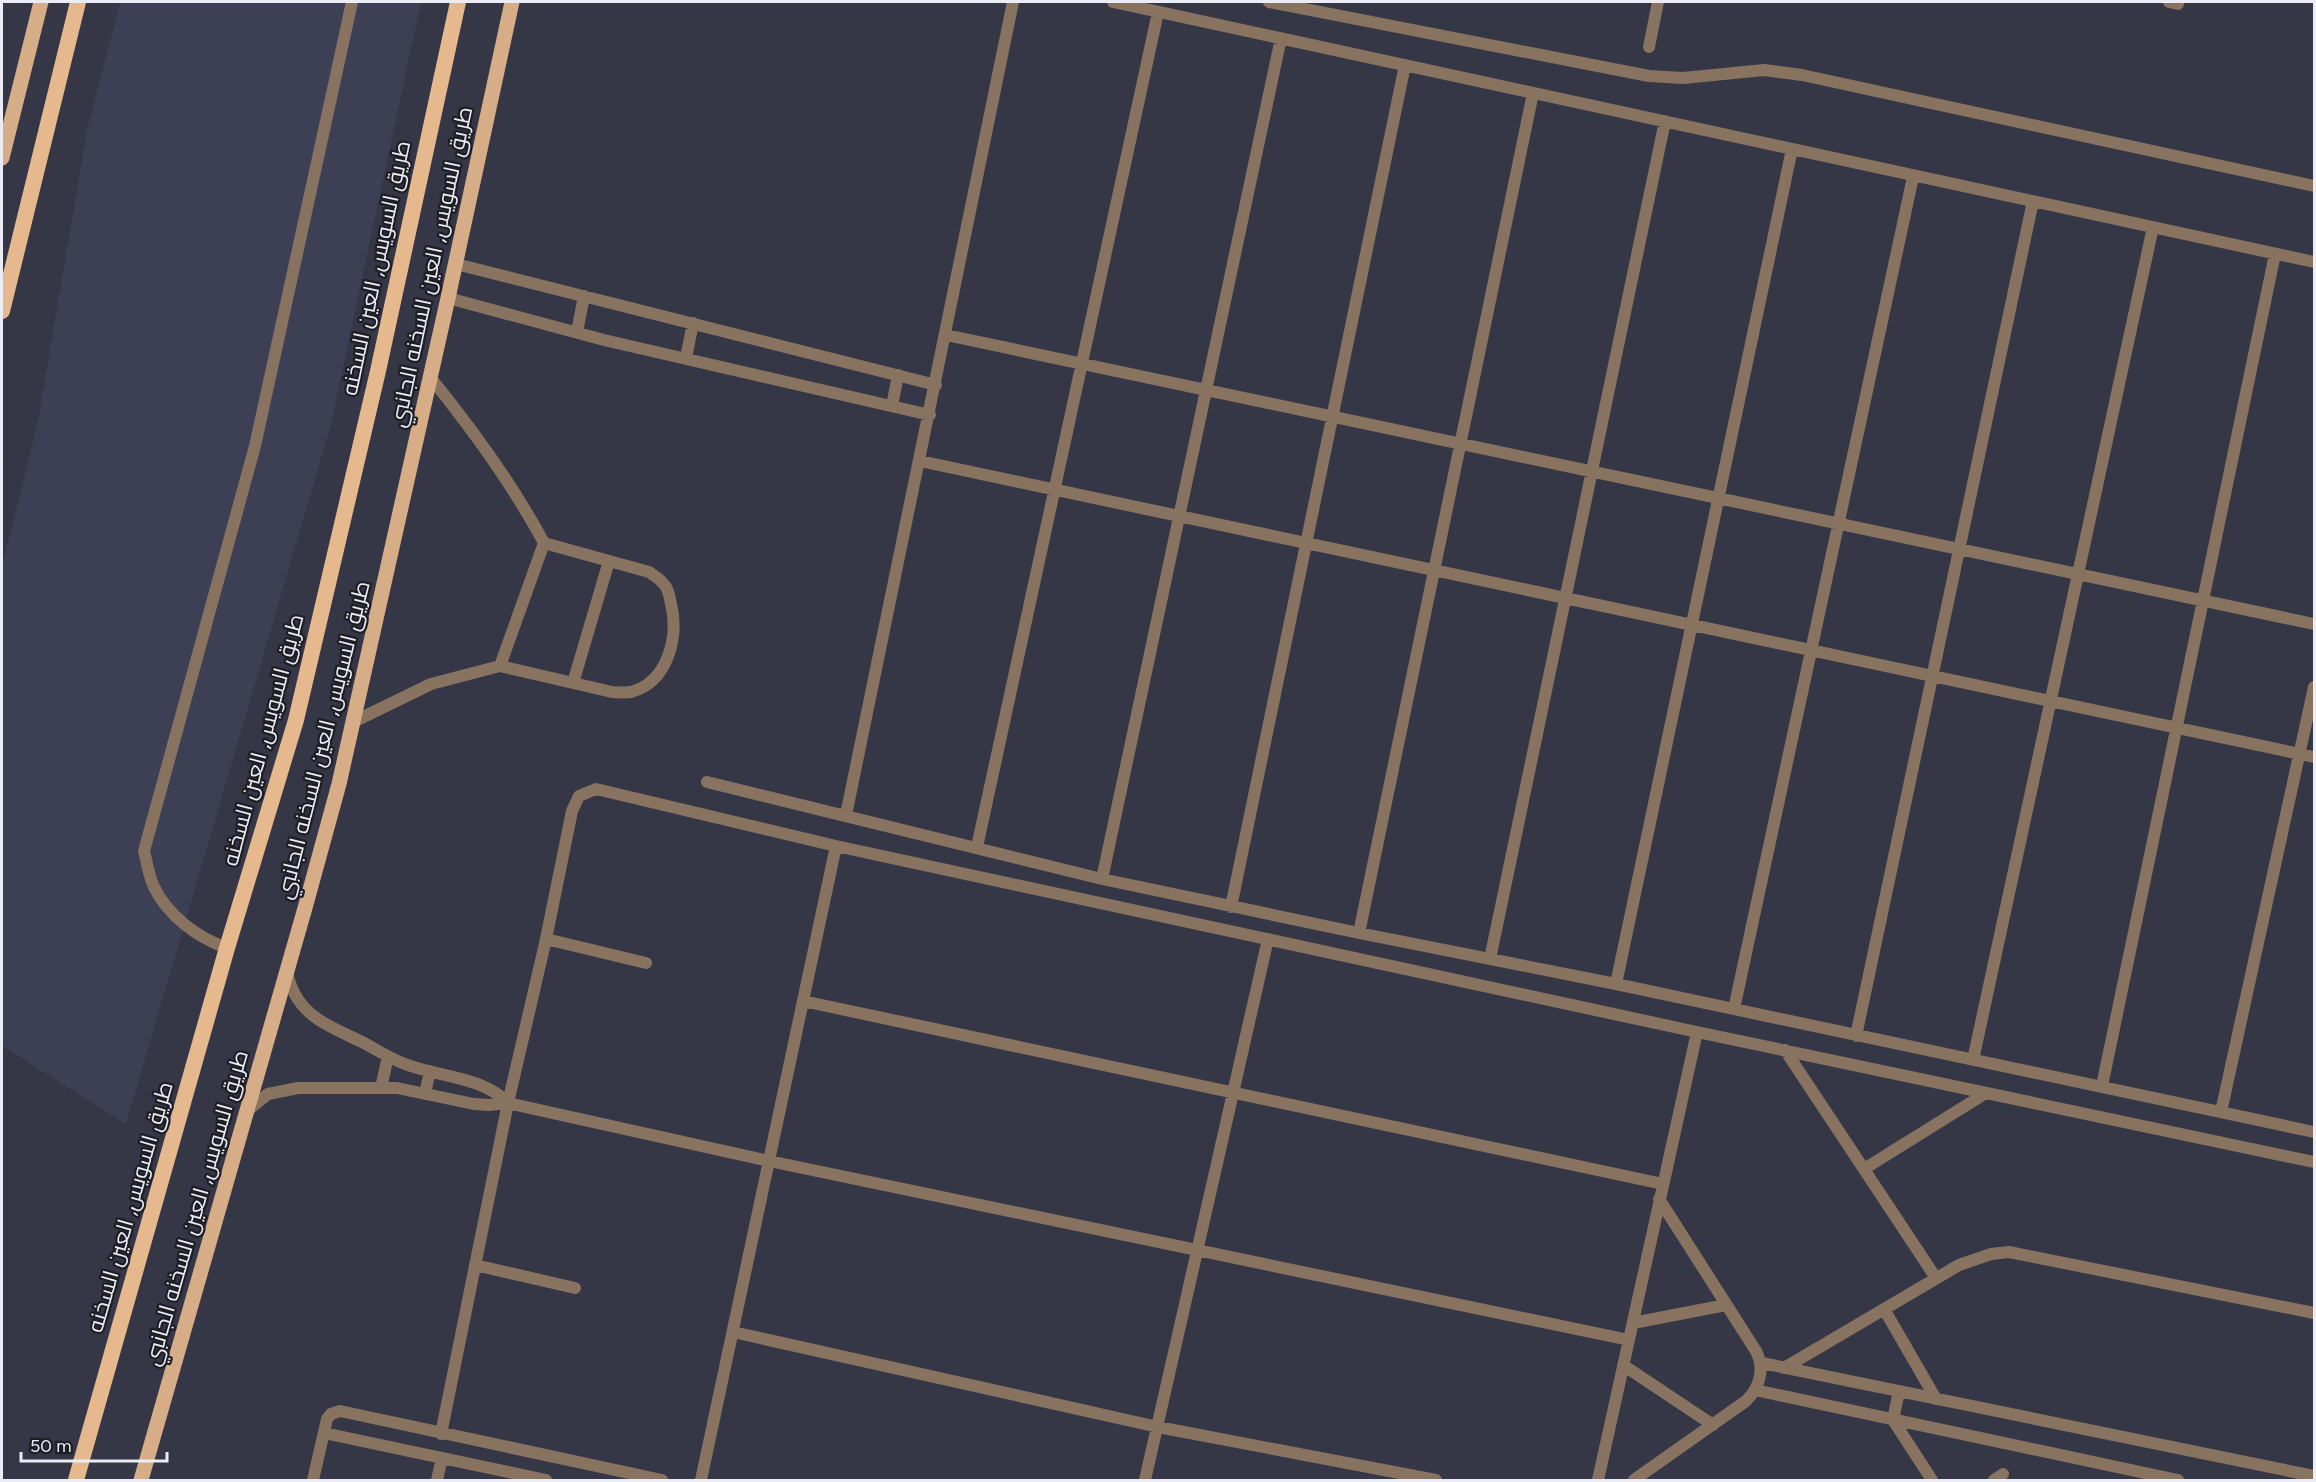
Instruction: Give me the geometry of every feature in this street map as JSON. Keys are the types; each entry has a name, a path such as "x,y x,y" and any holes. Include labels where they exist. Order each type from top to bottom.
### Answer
{"highway":[{"path":"2,311 78,2"},
{"name":"طريق السويس, العين السخنه","path":"76,1480 227,948 296,720 378,371 458,2"}],"main road":[{"path":"2,158 41,2"},
{"name":"طريق السويس, العين السخنه الجانبي","path":"141,1480 323,846 456,264 512,2"}],"street":[{"path":"227,948 207,941 169,911 153,887 144,851 255,446 352,2"},
{"path":"846,815 1013,2"},
{"path":"1113,2 2314,262"},
{"path":"1277,2 1649,76 1683,78 1764,70 1802,75 2314,186"},
{"path":"1649,48 1658,2"},
{"path":"977,847 1158,12"},
{"path":"1102,879 1281,38"},
{"path":"1231,907 1405,65"},
{"path":"1359,933 1533,93"},
{"path":"1490,959 1665,121"},
{"path":"1616,984 1792,149"},
{"path":"1734,1009 1913,177"},
{"path":"1856,1036 2033,201"},
{"path":"1973,1060 2152,227"},
{"path":"2102,1086 2275,254"},
{"path":"456,264 936,385"},
{"path":"577,332 584,296"},
{"path":"448,298 604,340 930,415"},
{"path":"686,358 693,323"},
{"path":"946,335 2314,624"},
{"path":"892,406 898,375"},
{"path":"353,722 430,684 500,666 612,692 630,692 644,686 660,673 675,634 668,588 660,579 649,572 544,543 510,483 491,455 430,377"},
{"path":"920,461 2314,757"},
{"path":"500,666 544,543"},
{"path":"573,683 609,561"},
{"path":"2221,1112 2314,687"},
{"path":"707,782 1102,879 1616,984 2314,1132"},
{"path":"441,1434 508,1103 546,939 572,811 579,796 596,789 836,846 1697,1032 2314,1162"},
{"path":"701,1480 836,846"},
{"path":"546,939 645,963"},
{"path":"1145,1480 1268,939"},
{"path":"286,969 293,992 310,1015 404,1064 485,1087 508,1103"},
{"path":"803,1001 1663,1184"},
{"path":"1598,1480 1697,1032"},
{"path":"1785,1050 1936,1278"},
{"path":"381,1088 388,1056"},
{"path":"425,1094 430,1071"},
{"path":"248,1111 268,1094 283,1090 397,1088 474,1104 489,1106 508,1103 769,1161 1629,1340"},
{"path":"1864,1169 1986,1093"},
{"path":"1659,1199 1762,1363 2314,1476"},
{"path":"1784,1368 1936,1278 1973,1259 2009,1252 2314,1313"},
{"path":"475,1265 575,1288"},
{"path":"1633,1323 1726,1305"},
{"path":"1884,1309 1936,1399"},
{"path":"733,1332 1158,1426 1436,1480"},
{"path":"1634,1480 1746,1401 1755,1390 1762,1363"},
{"path":"1623,1365 1713,1425"},
{"path":"1755,1390 2178,1480"},
{"path":"1899,1391 1893,1420 1932,1480"},
{"path":"313,1480 327,1419 331,1414 340,1411 662,1480"},
{"path":"324,1433 546,1480"},
{"path":"437,1480 442,1458"}],"shaded area":[{"path":"120,2 421,2 330,428 126,1124 2,1046 2,567 38,422 87,130"}]}
